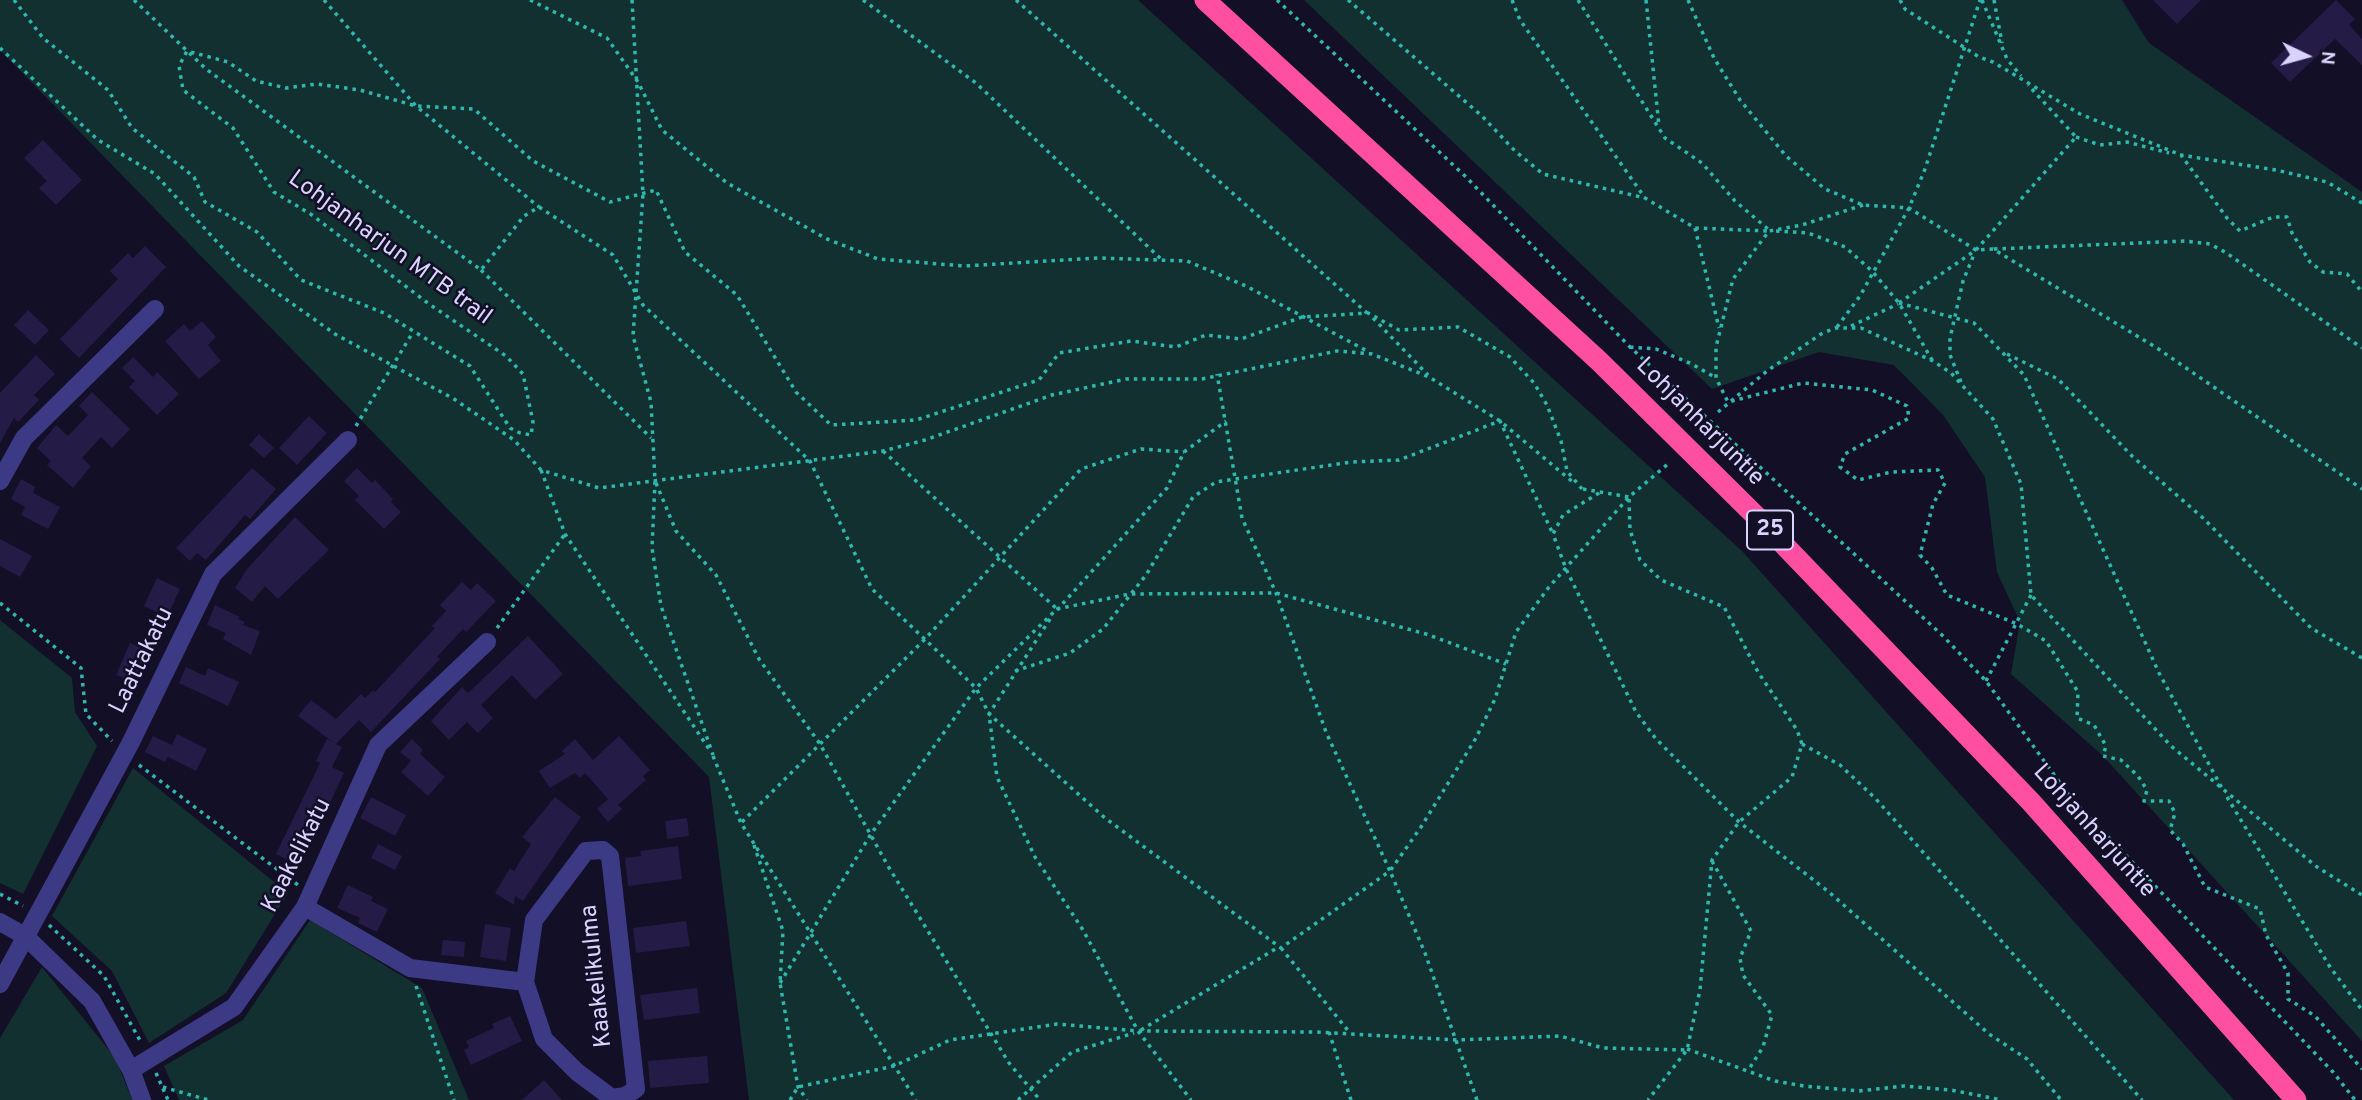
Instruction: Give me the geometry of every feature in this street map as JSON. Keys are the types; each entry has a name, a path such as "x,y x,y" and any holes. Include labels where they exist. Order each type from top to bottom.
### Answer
{"highway":[{"name":"Lohjanharjuntie","path":"1205,0 1589,352 1762,522 2040,813 2296,1100"}],"street":[{"path":"0,481 24,438 155,309"},
{"name":"Laattakatu","path":"0,984 124,754 212,574 348,440"},
{"name":"Kaakelikatu","path":"131,1070 234,1007 308,901 378,745 487,642"},
{"name":"Kaakelikulma","path":"603,849 610,856 636,1089 625,1096 612,1098 577,1072 544,1039 525,982 534,920 586,851 603,849"},
{"path":"308,901 410,968 525,982"},
{"path":"0,922 25,936 92,1000 131,1070 142,1100"}],"path":[{"name":"Lohjanharjun MTB trail","path":"14,0 43,38 108,90 132,128 194,177 205,202 257,232 301,280 384,313 470,366 510,428 531,435 533,422 523,374 506,356 429,304 312,215 275,192 233,128 183,90 179,66 187,51"},
{"path":"134,0 206,69 481,270 653,440"},
{"path":"324,0 416,106 539,207 613,255 643,305 810,461 872,589 976,688 989,714 997,777 1035,857 1083,930 1138,1031 1191,1100"},
{"path":"530,0 607,38 638,82 662,130 727,183 827,239 878,259 964,266 1099,258 1187,261 1246,286 1372,354 1429,377 1500,421 1583,489 1629,497"},
{"path":"632,0 643,194 638,297 633,336 651,401 655,481 652,548 661,606 713,755 741,823 916,1100"},
{"path":"863,0 976,83 1163,260"},
{"path":"1016,0 1368,313 1429,377"},
{"path":"1277,0 1465,176 1630,347 1943,636 1986,681 2071,798 2333,1072 2355,1100"},
{"path":"1348,0 1482,116 1515,151 1543,174 1645,198 1695,228 1808,233 1845,247 1874,273 1899,303 1933,361"},
{"path":"1512,0 1520,20 1645,198"},
{"path":"1578,0 1665,138 1702,163 1735,201 1769,231"},
{"path":"1646,0 1659,129"},
{"path":"1688,0 1714,58 1740,100 1786,156 1825,189 1863,205 1909,208 1976,250 2185,241 2210,244 2225,251 2362,348"},
{"path":"1900,0 1905,9 1966,46 1979,57 2080,114 2181,155 2227,218 2240,231 2273,217 2287,217 2292,233 2310,262 2322,272 2347,274 2362,292"},
{"path":"1835,328 1850,313 1909,208 1925,169 1981,0"},
{"path":"1981,0 2004,52 2024,80 2076,137 2100,145 2127,142 2181,155 2276,170 2328,182 2362,203"},
{"path":"1994,0 2004,52"},
{"path":"0,48 98,139 155,174 240,266 335,334 454,399 514,440 541,470 565,534 713,755"},
{"path":"187,51 228,62 256,80 286,88 334,86 360,90 416,106 474,109 533,161 610,202 656,190 685,252 737,295 796,392 831,425 916,420 1039,380 1059,352 1131,341 1176,347 1206,335 1241,339 1302,317 1368,313 1399,330 1458,327 1510,357 1534,383 1547,405 1561,441 1567,471 1583,489"},
{"path":"1849,327 1899,303 1976,250 2076,137"},
{"path":"1728,402 1716,379 1716,347 1733,279 1769,231 1802,225 1863,205"},
{"path":"481,270 524,216 539,207"},
{"path":"1695,228 1720,330"},
{"path":"1993,249 2157,348 2362,489"},
{"path":"1964,387 1950,355 1954,318 1963,281 1976,250"},
{"path":"1899,303 1974,323 2006,353 2024,375 2159,673 2225,795 2330,967 2362,1010"},
{"path":"1718,412 1821,334 1835,328 1849,327 1875,333 1933,361 1964,387 1993,419 2021,484 2031,595 1986,681"},
{"path":"348,440 413,332"},
{"path":"1630,347 1656,349 1692,364 1716,379"},
{"path":"541,470 599,488 883,451 925,440 1052,395 1126,379 1202,379 1337,351 1372,354"},
{"path":"2006,353 2058,379 2133,457 2203,517 2311,628 2362,658"},
{"path":"1217,374 1242,518 1276,593 1326,732 1425,953 1477,1100"},
{"path":"1728,402 1803,383 1872,390 1907,406 1909,418 1845,454 1840,467 1858,480 1891,472 1910,474 1938,470 1945,483 1933,504 1920,555 1932,568 1947,595 2017,624 2046,641 2078,692 2077,718 2094,725 2106,746 2103,756 2121,760 2138,776 2147,790 2144,801 2169,801 2175,813 2170,830 2183,844 2205,887 2260,909 2266,935 2288,973 2288,999 2315,1016 2362,1069"},
{"path":"780,984 871,835 976,688 1057,610 1167,488 1184,453 1226,421"},
{"path":"1013,672 1070,653 1103,629 1130,594 1193,498 1216,482 1351,462 1399,460 1500,421"},
{"path":"1500,421 1553,534 1566,569 1636,712 1656,740 1739,822 1829,892 1989,1034 2027,1059 2061,1100"},
{"path":"741,823 925,639 1082,469 1140,449 1184,453"},
{"path":"883,451 1057,610"},
{"path":"1018,1100 1072,1052 1138,1031 1279,948 1390,871 1421,827 1476,738 1495,699 1516,632 1629,497 1669,463"},
{"path":"655,481 676,531 716,575 759,659 820,744 871,835 1009,1063 1040,1100"},
{"path":"1553,534 1563,515 1599,492"},
{"path":"1629,497 1630,530 1640,560 1661,580 1724,607 1758,672 1797,730 1802,744 1791,777 1739,822 1712,860 1700,990 1687,1050 1648,1100"},
{"path":"487,642 565,534"},
{"path":"989,714 1013,672 1057,610 1130,594 1276,593 1426,634 1506,664"},
{"path":"2031,595 2137,711 2225,795 2316,867 2362,895"},
{"path":"0,603 81,668 86,714 124,754 308,901"},
{"path":"989,714 1105,818 1279,948 1350,1034"},
{"path":"1802,744 1840,765 1876,799 2143,1100"},
{"path":"752,839 783,932 780,984 798,1087 807,1100"},
{"path":"1712,860 1751,931 1740,958 1743,975 1772,1015 1763,1047 1749,1069"},
{"path":"410,968 454,1100"},
{"path":"790,1100 798,1087 894,1066 950,1040 1057,1024 1138,1031 1329,1032 1456,1040 1560,1036 1602,1048 1687,1050 1749,1069 1775,1081 1804,1086 1859,1091 1904,1086 1951,1090 2002,1100"},
{"path":"1329,1032 1351,1100"},
{"path":"163,1087 208,1100"}],"green space":[{"path":"0,0 1138,0 1742,551 2234,1100 749,1100 709,777 0,50"},
{"path":"1304,0 2122,0 2149,43 2362,192 2362,1041 2103,756 2011,674 2020,622 1997,572 1985,477 1943,415 1894,365 1819,352 1712,389"},
{"path":"0,620 72,678 75,712 97,746 23,894 0,883"},
{"path":"133,768 288,893 226,993 149,1043 112,971 52,916"},
{"path":"310,920 422,988 469,1100 179,1100 164,1066 243,1020"},
{"path":"42,967 116,1059 132,1100 0,1100 0,1038"}],"building":[{"path":"2153,0 2201,0 2177,24"},
{"path":"2336,0 2355,19 2349,25 2362,39 2362,65 2335,39 2290,82 2271,63"},
{"path":"43,140 82,180 56,205 39,188 47,181 24,158"},
{"path":"145,246 166,267 79,358 60,339 118,279 110,271 128,253 133,258"},
{"path":"28,310 49,330 35,345 14,325"},
{"path":"202,321 216,337 208,345 221,361 199,379 165,341 184,324 190,331"},
{"path":"36,355 55,374 34,395 39,400 18,422 14,418 0,443 0,393"},
{"path":"133,357 153,377 157,372 179,394 157,415 129,387 135,381 122,368"},
{"path":"92,392 130,429 112,448 101,437 82,458 91,466 73,488 47,465 51,461 37,448 56,425 68,436 88,415 79,406"},
{"path":"309,416 327,433 297,465 279,448"},
{"path":"259,434 274,448 264,458 249,445"},
{"path":"252,468 276,489 250,519 245,515 206,560 197,553 190,561 176,548"},
{"path":"357,468 372,483 375,480 401,512 384,529 355,500 359,496 344,481"},
{"path":"21,479 35,487 33,493 60,507 48,529 21,515 25,507 11,499"},
{"path":"295,517 329,550 278,599 265,586 252,602 235,588 247,569"},
{"path":"0,539 32,556 20,577 0,566"},
{"path":"157,578 180,589 167,617 144,606"},
{"path":"462,582 471,590 477,583 496,601 466,632 463,629 437,657 440,659 371,732 359,720 336,744 342,747 332,767 344,773 309,848 303,845 294,863 276,854 320,763 316,761 327,739 333,742 298,716 311,700 336,719 361,694 365,698 373,690 375,692 435,628 432,626 446,611 440,605"},
{"path":"215,605 240,617 238,619 245,622 243,625 260,631 251,655 223,639 226,633 207,625"},
{"path":"528,636 563,674 535,700 512,675 481,705 493,718 478,733 467,722 449,740 431,721 462,687 468,693"},
{"path":"130,643 152,652 138,684 116,675"},
{"path":"186,667 205,676 208,668 239,682 228,706 179,683"},
{"path":"177,734 207,749 196,771 168,757 165,762 145,752 153,736 172,745"},
{"path":"619,736 650,770 643,776 646,780 618,805 622,809 608,822 597,809 608,799 585,773 580,778 575,773 550,788 539,771 565,754 562,751 575,739 593,760"},
{"path":"412,739 423,750 420,754 445,777 428,796 401,772 411,761 400,752"},
{"path":"371,797 406,815 395,836 360,818"},
{"path":"555,797 581,817 523,901 515,896 514,905 495,893 510,868 514,871 531,844 522,837"},
{"path":"687,818 689,836 667,839 665,821"},
{"path":"378,844 402,856 395,870 371,858"},
{"path":"678,846 682,879 628,886 625,858 641,856 640,851"},
{"path":"348,885 373,897 371,901 388,909 377,932 358,923 360,918 337,908"},
{"path":"686,921 690,946 636,953 633,928"},
{"path":"485,924 511,928 506,961 480,957"},
{"path":"443,940 465,942 464,957 441,955"},
{"path":"697,988 700,1013 644,1020 640,995"},
{"path":"510,1016 522,1041 471,1065 464,1050 469,1047 466,1041 494,1028 492,1024"},
{"path":"707,1056 709,1083 650,1088 648,1061"},
{"path":"544,1080 562,1100 522,1100"}]}
